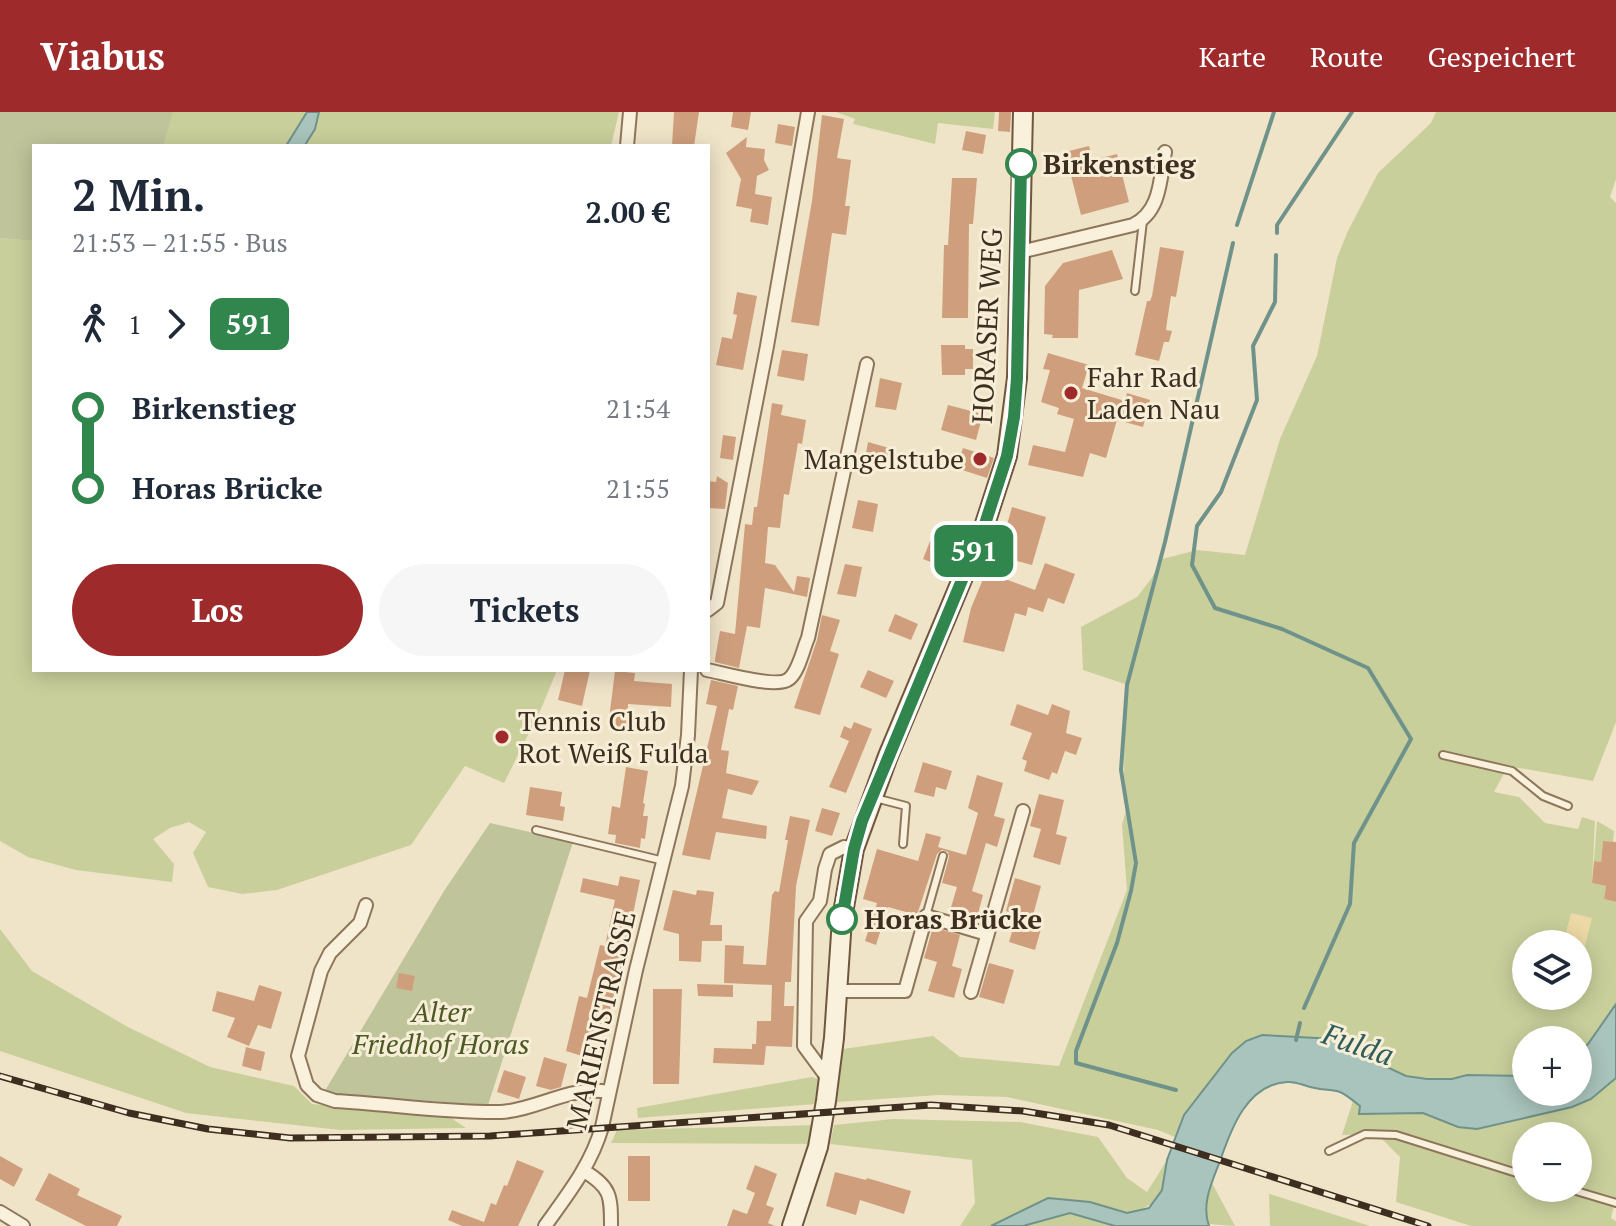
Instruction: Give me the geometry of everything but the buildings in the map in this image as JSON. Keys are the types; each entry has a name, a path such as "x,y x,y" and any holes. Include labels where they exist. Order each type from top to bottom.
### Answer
{"main road":[{"name":"HORASER WEG","path":"792,1226 818,1147 826,1101 842,919 854,849 871,797 984,527 1007,456 1017,378 1023,112"}],"street":[{"path":"627,144 630,112"},
{"path":"710,608 717,603 775,304 808,112"},
{"path":"1020,252 1143,221 1154,206 1165,152"},
{"path":"710,671 777,683 788,680 795,673 808,638 867,364"},
{"name":"MARIENSTRASSE","path":"611,1226 611,1205 602,1182 584,1171 596,1149 602,1127 682,786 691,672"},
{"path":"971,992 1023,811"},
{"path":"829,1080 804,1046 806,921 820,901 830,854 844,847 854,849"},
{"path":"366,905 360,923 330,953 315,987 298,1056 304,1077 313,1092 335,1101 492,1112 530,1108 583,1091 608,1092"},
{"path":"837,991 905,991 926,916 987,934"},
{"path":"545,1226 584,1171"},
{"path":"0,1212 23,1226"}],"lane":[{"path":"1135,291 1143,221"},
{"path":"1443,755 1512,771 1543,796 1568,806"},
{"path":"871,797 906,806 903,844"},
{"path":"536,830 664,861"},
{"path":"926,916 943,856"},
{"path":"1329,1151 1365,1134 1396,1135 1512,1172"},
{"path":"1592,1196 1616,1203"}],"green space":[{"path":"0,112 173,112 164,144 32,144 32,241 0,238"},
{"path":"173,112 619,112 611,144 161,144"},
{"path":"836,112 995,112 993,129 938,123 935,144 853,124 855,119"},
{"path":"1436,112 1616,112 1616,179 1610,197 1616,203 1616,722 1593,781 1508,766 1494,792 1519,797 1545,823 1578,829 1582,817 1595,821 1592,883 1606,886 1604,899 1616,902 1616,1004 1592,1038 1592,1026 1512,1026 1512,1077 1427,1079 1406,1076 1374,1061 1354,1040 1281,1036 1232,1053 1184,1115 1175,1137 1158,1130 1007,1097 939,1095 837,1102 843,1049 933,1036 960,1057 1059,1066 1127,890 1122,824 1128,804 1124,775 1125,684 1083,670 1081,627 1137,597 1162,559 1197,550 1245,555 1280,439 1317,356 1337,258 1378,173 1431,123"},
{"path":"0,238 32,241 32,672 556,672 504,783 465,766 411,845 277,890 242,894 208,887 193,853 206,832 189,822 170,828 153,839 174,864 172,882 76,870 28,857 0,841"},
{"path":"1597,821 1614,831 1613,842 1603,841 1601,862 1594,861"},
{"name":"Alter Friedhof Horas","path":"490,823 573,842 488,1105 323,1094 444,891"},
{"path":"0,929 32,971 126,1026 210,1067 294,1086 312,1104 451,1118 466,1128 340,1130 186,1113 0,1051"},
{"path":"812,1077 821,1080 816,1104 638,1118 637,1108"},
{"path":"1616,1078 1616,1197 1611,1218 1616,1221 1616,1226 1471,1226 1396,1202 1400,1157 1377,1134 1342,1135 1353,1101 1360,1106 1360,1114 1423,1113 1477,1129 1572,1107 1592,1106 1592,1098"},
{"path":"893,1119 1020,1122 1098,1137 1127,1178 1147,1192 1167,1160 1162,1190 1155,1202 1136,1212 1127,1213 1090,1202 1048,1198 991,1226 960,1226 975,1203 972,1160 830,1144 834,1125"},
{"path":"817,1125 814,1144 611,1143 617,1130"},
{"path":"1212,1183 1235,1226 1208,1224 1205,1206"},
{"path":"1270,1194 1370,1226 1270,1226"},
{"path":"1070,1213 1115,1226 1023,1226"}],"sand":[{"path":"1571,913 1592,918 1589,930 1567,930"}],"water":[{"path":"307,112 319,112 315,129 306,144 287,144"},
{"path":"1616,1004 1616,1078 1592,1098 1592,1038"},
{"name":"Fulda","path":"1262,1035 1354,1040 1374,1061 1406,1076 1452,1079 1467,1075 1512,1076 1512,1106 1574,1106 1477,1129 1458,1127 1423,1113 1359,1114 1360,1106 1340,1092 1287,1082 1261,1091 1251,1099 1235,1122 1208,1193 1206,1210 1209,1226 1115,1226 1070,1213 1023,1226 991,1226 1048,1198 1090,1202 1127,1213 1149,1208 1162,1190 1167,1160 1184,1115 1232,1053 1246,1041"}],"waterway":[{"path":"1237,225 1274,112"},
{"path":"1277,233 1277,225 1352,112"},
{"path":"1176,1090 1076,1063 1076,1051 1117,943 1131,891 1136,863 1121,770 1127,685 1165,542 1233,243"},
{"path":"1276,255 1275,302 1253,346 1257,400 1221,492 1197,526 1192,565 1215,608 1282,629 1368,668 1411,739 1354,843 1350,904 1304,1008"},
{"path":"1296,1040 1300,1023"}],"railway":[{"path":"0,1076 129,1113 208,1129 290,1138 490,1136 931,1105 1023,1111 1109,1125 1428,1226"}],"bus line":[{"name":"591","path":"842,919 862,821 984,527 1007,456 1017,378 1021,164"}],"place":[{"name":"Birkenstieg","path":"1021,164"},
{"name":"Fahr Rad Laden Nau","path":"1071,393"},
{"name":"Mangelstube","path":"980,459"},
{"name":"Tennis Club Rot Weiß Fulda","path":"502,737"},
{"name":"Horas Brücke","path":"842,919"}]}
